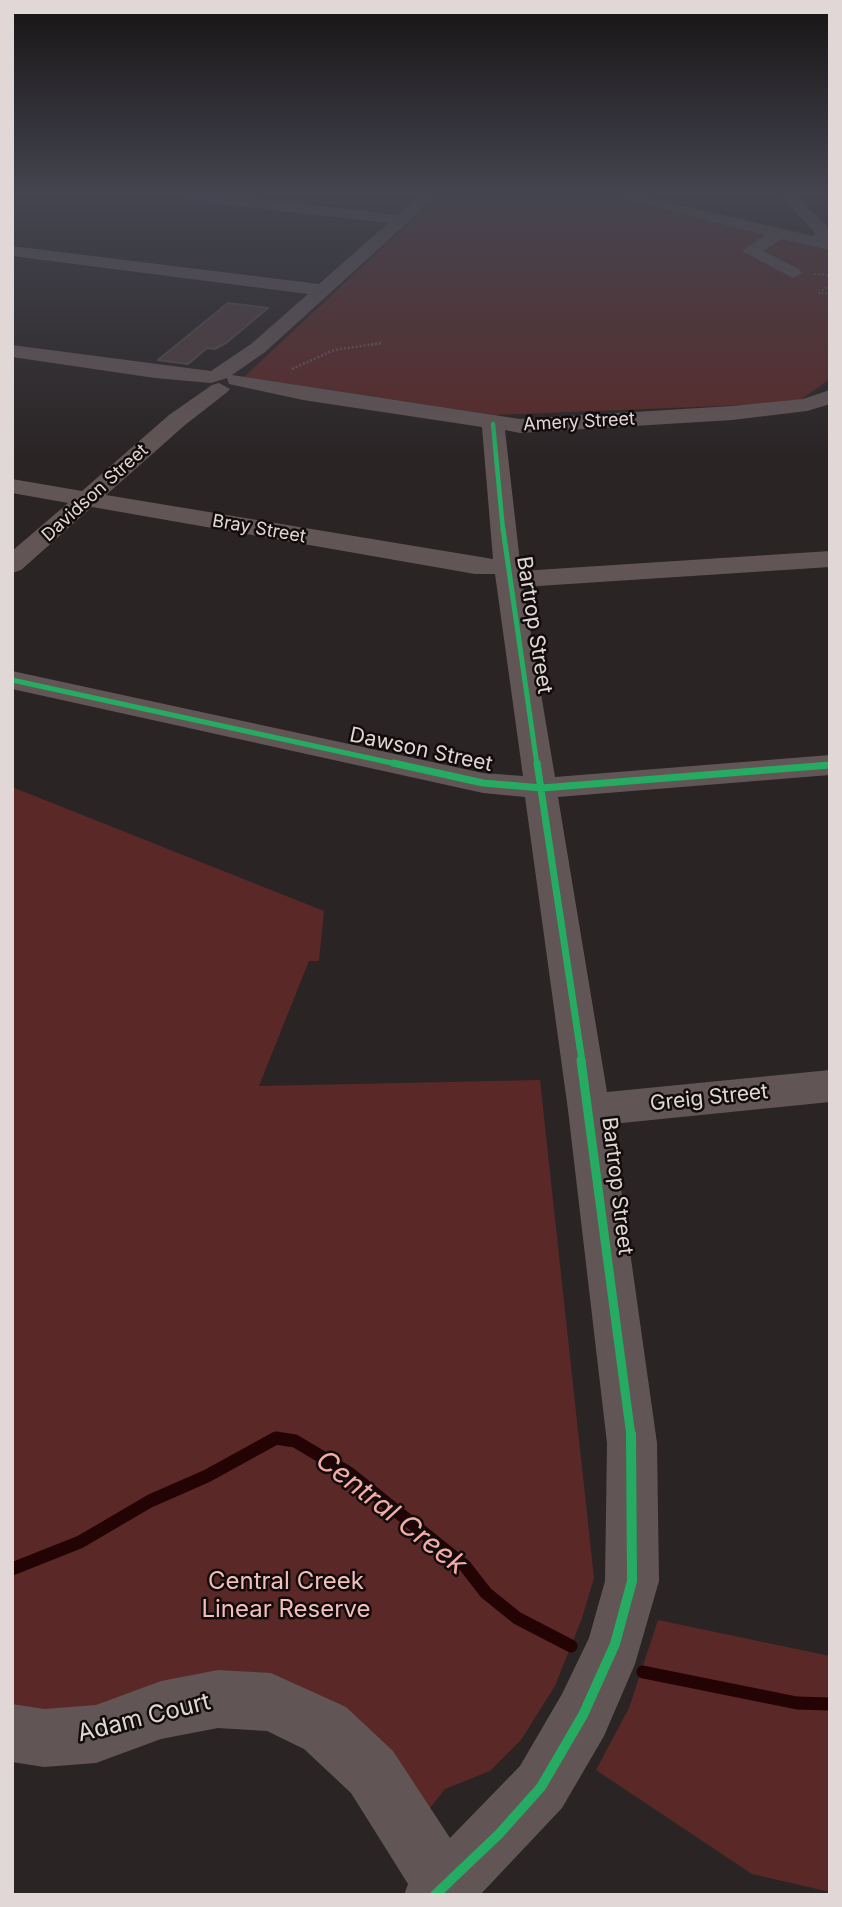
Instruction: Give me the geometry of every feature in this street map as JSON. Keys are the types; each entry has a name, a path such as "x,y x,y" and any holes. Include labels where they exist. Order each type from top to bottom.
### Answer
{"street":[{"path":"283,285 323,290"},
{"name":"Davidson Street","path":"12,565 329,285"},
{"name":"Amery Street","path":"12,351 520,426 812,410"},
{"name":"Bartrop Street","path":"440,1889 499,1834 541,1787 583,1715 609,1656 632,1581 632,1443 589,1110 508,573 493,424"},
{"name":"Bray Street","path":"12,486 508,573 830,559"},
{"name":"Dawson Street","path":"12,680 483,783 542,788 830,765"},
{"name":"Greig Street","path":"589,1110 830,1086"},
{"name":"Adam Court","path":"12,1732 44,1738 96,1734 160,1710 218,1699 271,1702 325,1728 372,1772 440,1889"}],"path":[{"path":"830,285 819,293 830,294"},
{"path":"280,371 310,363 334,350 381,342"}],"green space":[{"path":"343,285 830,285 830,379 796,403 495,415 244,377"},
{"name":"Central Creek Linear Reserve","path":"12,787 324,911 319,961 309,961 259,1086 540,1080 594,1578 582,1618 555,1686 521,1740 490,1771 445,1789 426,1813 344,1717 121,1711 12,1714"},
{"path":"658,1620 830,1656 830,1892 752,1874 596,1770 629,1708"}],"building":[{"path":"228,303 268,308 226,343 215,349 207,348 188,364 158,360"}],"waterway":[{"name":"Central Creek","path":"12,1569 80,1542 150,1501 207,1476 276,1438 295,1441 349,1473 465,1566 486,1593 517,1618 571,1646"},
{"name":"Central Creek","path":"643,1672 797,1703 830,1704"}],"cycle path":[{"path":"435,1895 499,1834 541,1787 583,1715 615,1644 632,1581 632,1443 589,1110 507,567 493,424"},
{"path":"12,680 483,783 542,788 830,765"}]}
